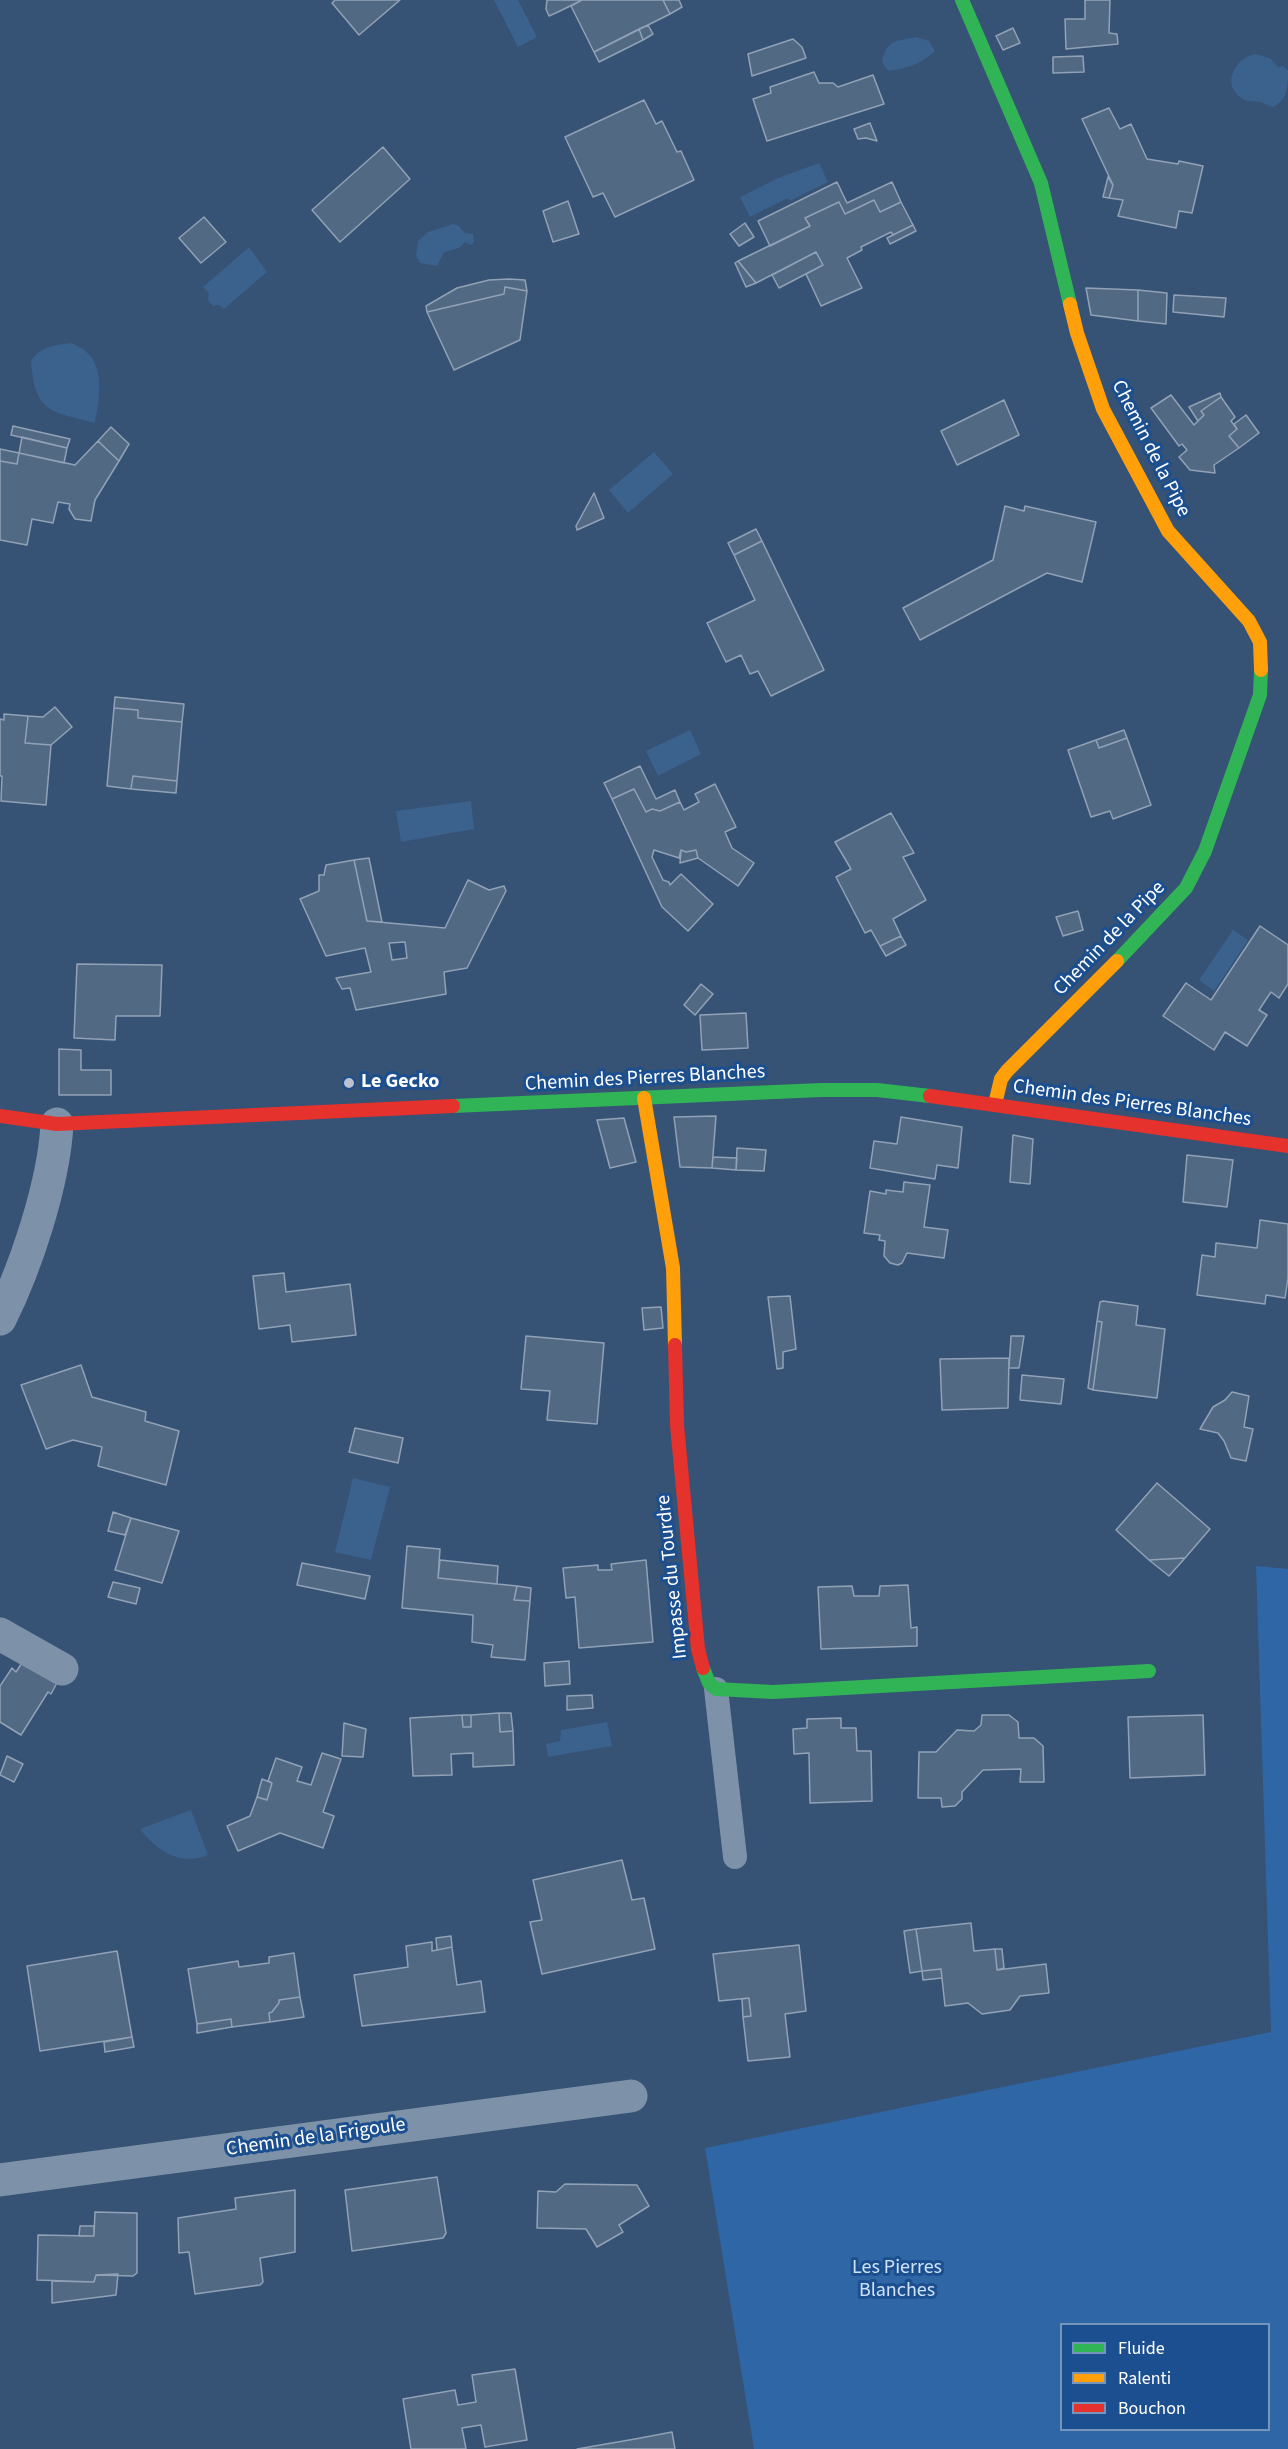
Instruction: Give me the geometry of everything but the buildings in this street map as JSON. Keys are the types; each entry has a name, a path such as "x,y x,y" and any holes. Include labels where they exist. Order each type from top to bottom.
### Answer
{"street":[{"name":"Chemin de la Pipe","path":"962,0 1041,183 1077,333 1103,409 1168,531 1249,621 1260,642 1262,660 1260,695 1205,851 1186,888 1158,920 1007,1071 1001,1079 995,1104"},
{"name":"Chemin des Pierres Blanches","path":"0,1116 57,1124 821,1090 877,1090 995,1104 1288,1146"},
{"name":"Impasse du Tourdre","path":"644,1098 673,1268 677,1425 698,1649 704,1673 709,1683 716,1689"},
{"path":"0,1319 34,1234 55,1150 57,1124"},
{"path":"0,1634 62,1669"},
{"path":"716,1689 773,1692 1149,1671"},
{"name":"Chemin de la Frigoule","path":"0,2180 631,2096"}],"lane":[{"path":"716,1689 735,1857"}],"green space":[{"name":"Les Pierres Blanches","path":"1256,1566 1288,1569 1288,2449 754,2449 705,2148 1271,2032"}],"shaded area":[{"path":"494,0 518,0 537,37 518,47"},
{"path":"916,37 929,41 935,51 913,65 888,71 882,62 889,45"},
{"path":"1255,54 1270,58 1278,67 1283,66 1288,70 1284,97 1273,107 1241,98 1232,86 1231,79 1237,66 1248,56"},
{"path":"819,163 828,182 750,217 740,197 778,178"},
{"path":"453,224 459,226 465,233 473,234 474,242 471,245 465,242 459,248 444,252 437,266 420,263 416,256 418,241 428,232"},
{"path":"249,247 267,272 224,309 219,305 213,306 208,300 209,293 203,287"},
{"path":"70,343 82,348 96,365 99,376 99,399 95,423 56,412 41,401 36,391 31,361 43,350"},
{"path":"654,452 673,474 628,513 609,490"},
{"path":"690,730 701,754 658,776 646,751"},
{"path":"471,801 474,829 401,842 396,811"},
{"path":"1233,930 1248,940 1214,991 1199,980"},
{"path":"353,1478 390,1487 371,1560 335,1552"},
{"path":"607,1722 612,1746 548,1757 546,1744 560,1741 561,1730"},
{"path":"191,1810 208,1855 188,1859 178,1858 153,1844 140,1829"}],"traffic: fast":[{"path":"962,0 1041,183 1070,304"},
{"path":"1117,961 1186,888 1205,851 1260,695 1261,670"},
{"path":"453,1106 821,1090 877,1090 930,1096"},
{"path":"703,1668 709,1683 716,1689 773,1692 1149,1671"}],"traffic: slow":[{"path":"1070,304 1077,333 1103,409 1168,531 1249,621 1260,642 1261,670"},
{"path":"995,1104 1001,1079 1007,1071 1117,961"},
{"path":"644,1098 673,1268 675,1345"}],"traffic: jam":[{"path":"930,1096 1288,1146"},
{"path":"0,1116 57,1124 453,1106"},
{"path":"675,1345 677,1425 698,1649 703,1668"}],"place":[{"name":"Le Gecko","path":"349,1083"}]}
